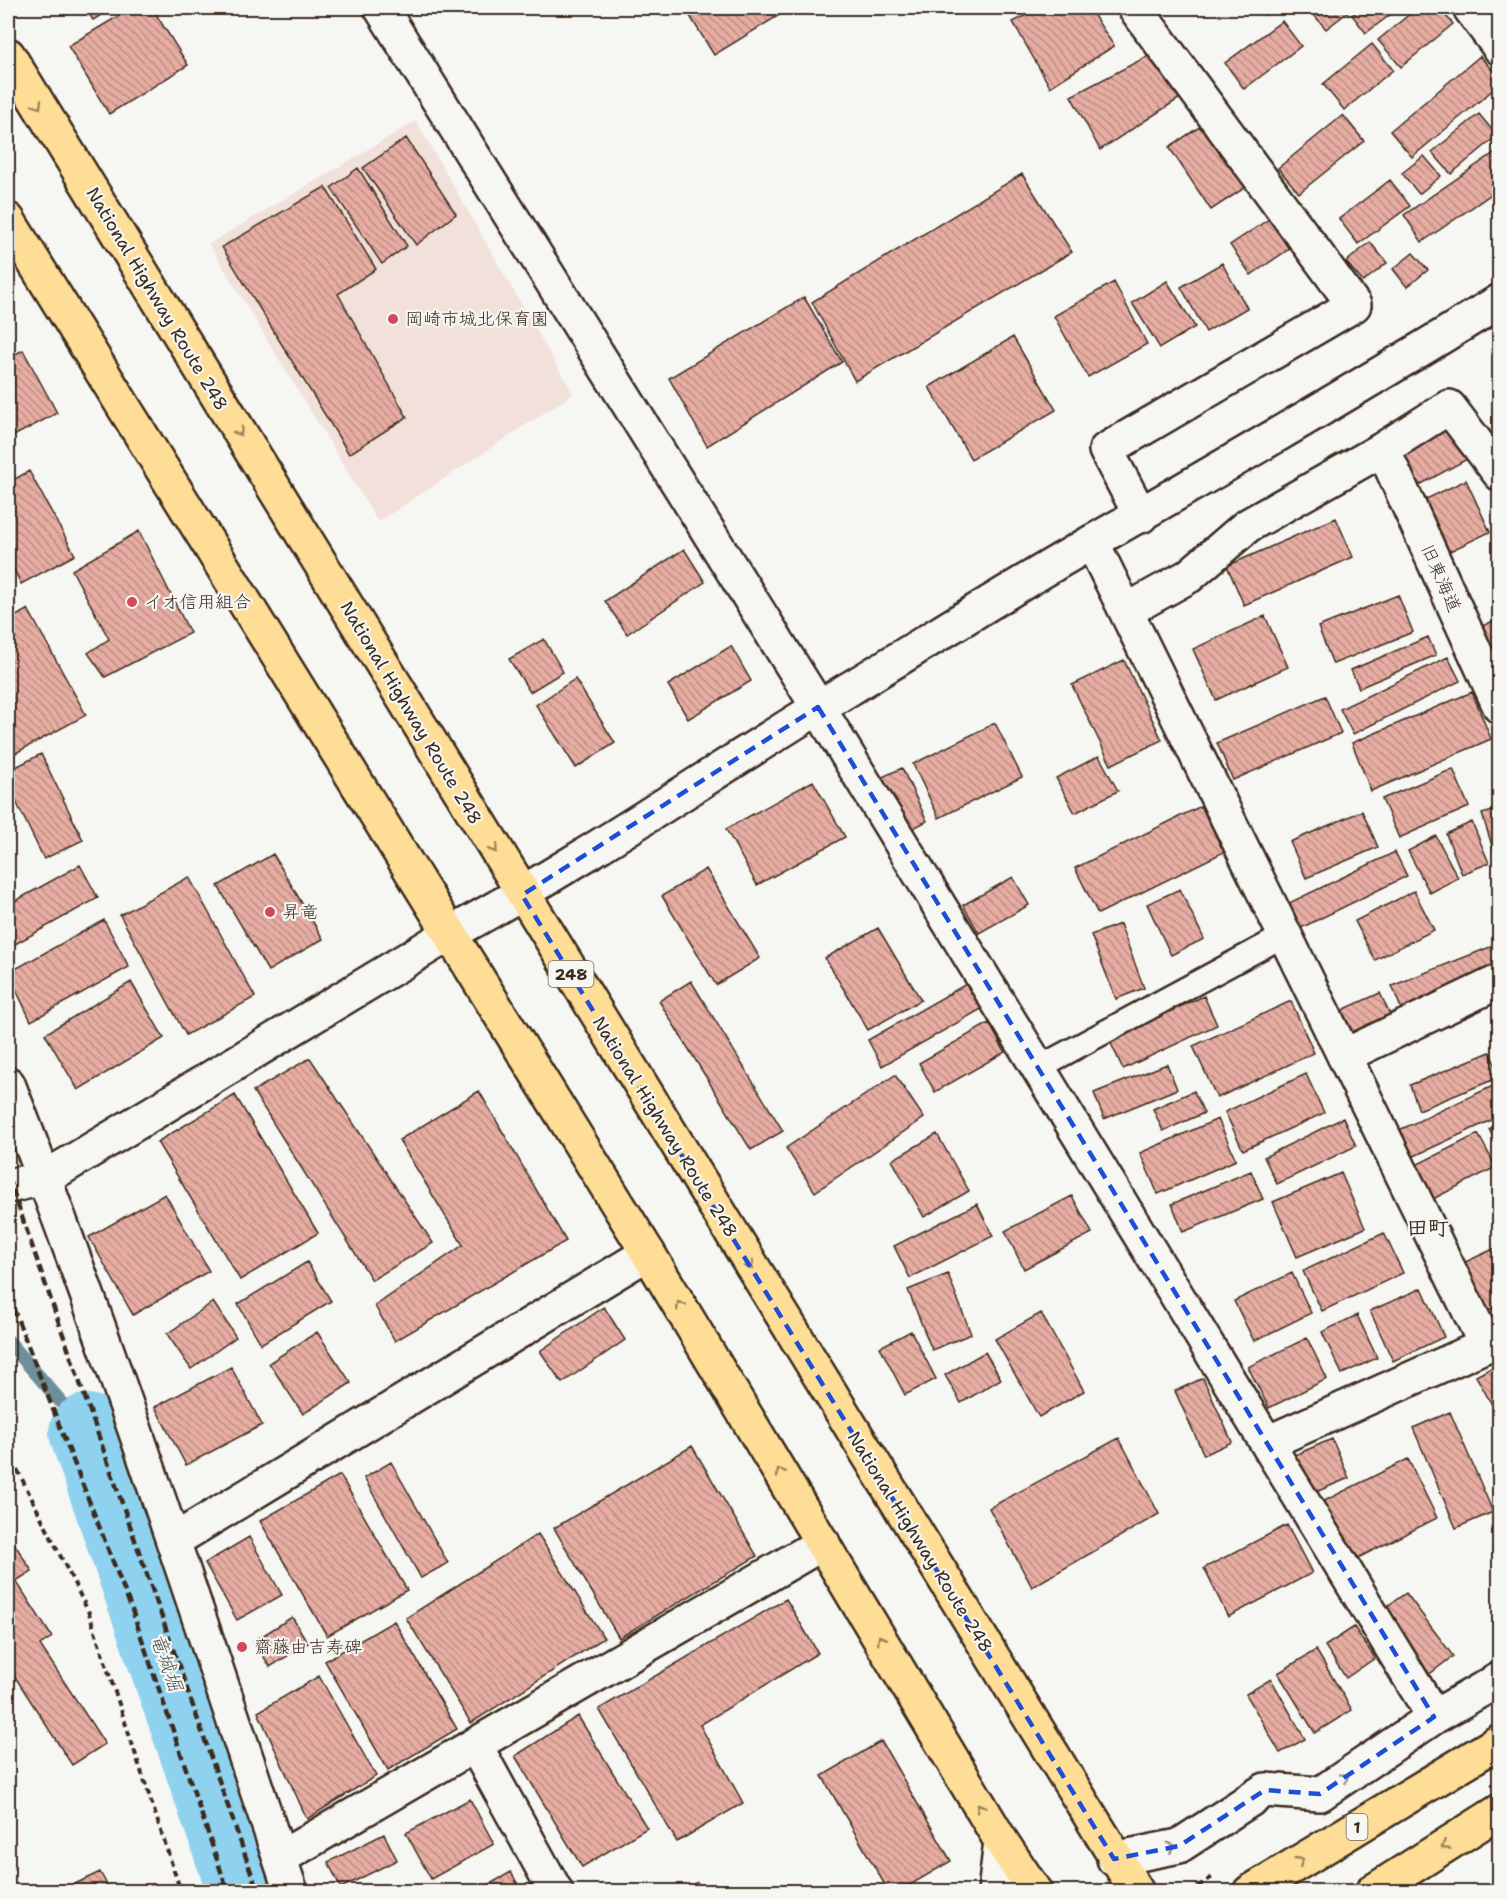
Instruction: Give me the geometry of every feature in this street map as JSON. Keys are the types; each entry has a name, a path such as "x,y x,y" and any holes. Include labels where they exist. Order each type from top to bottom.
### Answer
{"highway":[{"name":"National Highway Route 248","path":"8,55 1114,1859 1137,1892"},
{"path":"8,220 648,1253 1001,1841 1035,1892"},
{"path":"1464,1763 1500,1722"},
{"name":"1","path":"1250,1892 1500,1741"},
{"path":"1372,1892 1497,1813"}],"street":[{"path":"381,8 818,707 1434,1717"},
{"path":"1135,8 1354,305 1106,450 1141,516"},
{"path":"1470,8 1500,48"},
{"path":"8,1186 45,1178 451,933 522,895 818,707 1500,301"},
{"path":"1126,611 1189,576 1247,526 1383,449 1449,407 1500,474"},
{"name":"旧東海道","path":"1383,449 1500,706"},
{"path":"1092,542 1344,1056 1493,1342 1267,1443"},
{"path":"1344,1056 1500,981"},
{"path":"8,1084 45,1178 175,1540 291,1892"},
{"path":"175,1540 648,1253"},
{"path":"280,1858 823,1543"},
{"path":"1114,1859 1179,1846 1265,1790 1320,1794 1434,1717 1500,1679"},
{"path":"475,1745 556,1892"},
{"path":"995,1892 1001,1841"}],"lane":[{"path":"1038,1068 1285,935"}],"path":[{"path":"8,1451 89,1613 181,1892"},
{"path":"1189,1892 1206,1881"}],"highlighted area":[{"path":"818,707 1434,1717 1320,1794 1265,1790 1179,1846 1114,1859 522,895"}],"shaded area":[{"name":"岡崎市城北保育園","path":"416,121 573,394 378,522 209,244"}],"building":[{"path":"85,8 113,8 93,20"},
{"path":"132,8 152,8 188,65 109,114 68,46"},
{"path":"411,8 425,8 414,14"},
{"path":"685,8 791,8 714,55"},
{"path":"1040,8 1089,8 1114,46 1050,87 1013,22"},
{"path":"1259,8 1275,8 1265,15"},
{"path":"1308,8 1344,8 1348,12 1326,29"},
{"path":"1362,8 1399,8 1366,33 1352,15"},
{"path":"1417,8 1439,8 1453,24 1401,67 1378,40"},
{"path":"1282,21 1301,46 1244,89 1225,63"},
{"path":"1372,44 1393,70 1344,110 1323,84"},
{"path":"1150,55 1180,98 1100,150 1071,96"},
{"path":"1480,56 1500,79 1500,84 1412,157 1390,131"},
{"path":"1479,114 1497,136 1451,174 1432,152"},
{"path":"1343,115 1364,141 1299,193 1278,168"},
{"path":"1207,122 1249,185 1211,210 1169,147"},
{"path":"406,138 456,214 416,245 363,168"},
{"path":"1500,149 1500,188 1422,242 1404,215"},
{"path":"1424,156 1441,176 1419,194 1402,173"},
{"path":"358,168 407,246 382,264 331,188"},
{"path":"1022,174 1072,252 855,381 812,302"},
{"path":"1390,180 1410,206 1358,244 1339,219"},
{"path":"325,187 376,269 338,294 407,417 349,454 222,247"},
{"path":"1269,219 1289,249 1251,275 1230,245"},
{"path":"1370,242 1387,263 1363,282 1346,262"},
{"path":"1413,253 1428,270 1407,287 1393,269"},
{"path":"1222,263 1247,308 1206,332 1181,287"},
{"path":"1167,281 1195,327 1160,348 1132,303"},
{"path":"1114,282 1147,344 1088,377 1054,316"},
{"path":"804,297 842,362 707,446 669,378"},
{"path":"1013,337 1056,410 971,459 929,387"},
{"path":"23,350 57,413 8,439 8,358"},
{"path":"1452,427 1469,458 1416,487 1399,456"},
{"path":"29,471 75,555 21,584 8,557 8,483"},
{"path":"1466,480 1490,532 1448,552 1424,500"},
{"path":"1336,518 1353,557 1244,605 1227,566"},
{"name":"イオ信用組合","path":"139,531 190,633 105,677 88,653 109,639 72,570"},
{"path":"684,549 705,582 627,634 605,601"},
{"path":"1398,595 1413,632 1333,664 1318,627"},
{"path":"28,609 86,715 14,754 8,742 8,621"},
{"path":"1265,616 1288,667 1216,700 1193,649"},
{"path":"1500,618 1500,667 1480,627"},
{"path":"1428,637 1436,655 1359,688 1351,670"},
{"path":"544,639 563,672 530,692 509,659"},
{"path":"731,646 751,681 688,719 668,685"},
{"path":"1448,657 1460,681 1353,734 1340,709"},
{"path":"1124,660 1162,740 1111,765 1072,685"},
{"path":"575,679 615,743 576,768 536,705"},
{"path":"1472,692 1491,739 1371,791 1352,743"},
{"path":"1325,696 1341,733 1233,780 1217,743"},
{"path":"995,723 1022,777 939,818 913,764"},
{"path":"41,754 83,840 44,859 8,785 8,771"},
{"path":"1099,756 1118,791 1075,813 1056,778"},
{"path":"902,768 927,821 906,832 880,778"},
{"path":"1453,769 1469,807 1399,838 1382,799"},
{"path":"813,781 845,837 757,885 726,829"},
{"path":"1201,806 1224,852 1098,914 1075,868"},
{"path":"1500,809 1500,854 1495,855 1482,814"},
{"path":"1362,811 1378,847 1306,878 1290,842"},
{"path":"1472,822 1489,863 1462,874 1446,834"},
{"path":"1436,836 1458,878 1430,893 1408,851"},
{"path":"1395,852 1407,876 1299,929 1287,904"},
{"name":"昇竜","path":"273,854 323,939 268,971 218,886"},
{"path":"80,865 98,898 8,948 8,905"},
{"path":"706,869 760,958 716,985 662,896"},
{"path":"189,877 255,997 186,1035 120,915"},
{"path":"1013,877 1029,905 979,933 963,905"},
{"path":"1180,889 1204,939 1171,955 1147,904"},
{"path":"1414,891 1434,930 1375,960 1355,921"},
{"path":"104,920 129,967 31,1021 8,973"},
{"path":"1120,924 1144,988 1116,999 1091,935"},
{"path":"878,928 921,1000 868,1030 825,958"},
{"path":"1500,943 1500,974 1403,1013 1392,986"},
{"path":"691,981 783,1131 751,1150 659,1001"},
{"path":"131,982 164,1038 78,1090 45,1034"},
{"path":"968,983 983,1008 882,1066 868,1040"},
{"path":"1380,993 1393,1021 1355,1038 1342,1010"},
{"path":"1204,996 1217,1025 1123,1069 1109,1039"},
{"path":"1291,1001 1314,1053 1217,1098 1193,1046"},
{"path":"989,1023 1005,1052 935,1092 919,1063"},
{"path":"1490,1052 1500,1077 1419,1110 1410,1085"},
{"path":"310,1058 433,1243 372,1280 253,1091"},
{"path":"1167,1064 1177,1089 1104,1119 1094,1093"},
{"path":"1306,1074 1324,1113 1243,1150 1225,1112"},
{"path":"895,1075 924,1118 815,1192 786,1148"},
{"path":"1495,1085 1500,1095 1500,1116 1410,1158 1397,1131"},
{"path":"479,1091 566,1241 395,1341 375,1306 463,1245 399,1140"},
{"path":"1194,1091 1204,1113 1163,1131 1153,1109"},
{"path":"235,1095 318,1233 240,1280 157,1142"},
{"path":"1343,1118 1356,1146 1277,1184 1264,1157"},
{"path":"1218,1119 1236,1160 1158,1194 1140,1153"},
{"path":"1500,1124 1500,1152 1489,1129"},
{"path":"937,1134 969,1191 924,1217 892,1160"},
{"path":"1478,1134 1496,1167 1429,1201 1412,1167"},
{"path":"1251,1171 1263,1199 1183,1232 1172,1204"},
{"path":"1341,1173 1365,1228 1297,1257 1273,1202"},
{"path":"165,1194 209,1271 133,1315 89,1237"},
{"path":"1072,1196 1092,1233 1024,1269 1005,1231"},
{"path":"977,1204 993,1236 910,1278 894,1246"},
{"path":"1384,1233 1403,1273 1322,1311 1303,1271"},
{"path":"1500,1246 1500,1305 1485,1312 1463,1263"},
{"path":"307,1262 331,1301 261,1344 238,1304"},
{"path":"1292,1273 1311,1313 1254,1341 1234,1301"},
{"path":"948,1274 971,1334 932,1350 908,1290"},
{"path":"1422,1288 1444,1337 1393,1361 1370,1311"},
{"path":"213,1302 236,1337 191,1369 167,1334"},
{"path":"604,1307 625,1340 562,1383 540,1351"},
{"path":"1041,1313 1084,1391 1039,1417 995,1339"},
{"path":"1357,1315 1377,1358 1342,1374 1322,1332"},
{"path":"911,1331 936,1379 905,1395 880,1347"},
{"path":"317,1332 351,1383 303,1414 269,1363"},
{"path":"1307,1338 1327,1379 1269,1408 1248,1367"},
{"path":"985,1352 1001,1379 961,1403 945,1375"},
{"path":"1500,1363 1500,1419 1476,1376"},
{"path":"231,1367 262,1425 186,1465 155,1407"},
{"path":"1203,1378 1232,1442 1204,1455 1175,1391"},
{"path":"1450,1412 1493,1512 1456,1528 1413,1428"},
{"path":"1119,1438 1159,1514 1032,1587 989,1508"},
{"path":"1332,1439 1349,1478 1311,1494 1295,1455"},
{"path":"692,1446 757,1556 619,1638 554,1528"},
{"path":"1408,1459 1437,1518 1352,1561 1322,1502"},
{"path":"391,1462 448,1563 421,1578 364,1478"},
{"path":"340,1475 407,1590 327,1636 260,1521"},
{"path":"1287,1525 1312,1573 1228,1617 1204,1568"},
{"path":"8,1534 32,1571 16,1581 52,1637 40,1645 105,1744 72,1765 8,1666"},
{"path":"538,1534 604,1638 471,1723 406,1618"},
{"path":"249,1537 282,1595 237,1620 205,1563"},
{"path":"1406,1593 1453,1656 1427,1676 1380,1611"},
{"path":"786,1599 818,1653 700,1725 743,1803 677,1842 599,1709"},
{"path":"292,1617 308,1643 270,1667 254,1641"},
{"path":"394,1621 457,1729 388,1770 325,1661"},
{"path":"1354,1627 1375,1658 1346,1678 1325,1646"},
{"path":"1316,1650 1352,1710 1315,1733 1278,1673"},
{"path":"319,1676 376,1776 307,1819 258,1712"},
{"path":"1271,1679 1305,1739 1280,1753 1246,1694"},
{"path":"578,1716 647,1828 582,1867 515,1756"},
{"path":"881,1741 951,1861 898,1892 889,1892 822,1776"},
{"path":"470,1799 494,1844 431,1879 406,1833"},
{"path":"384,1834 397,1860 341,1888 328,1862"},
{"path":"100,1872 111,1892 58,1892"},
{"path":"511,1872 522,1892 476,1892"},
{"path":"697,1882 703,1892 682,1892"}],"waterway":[{"path":"8,1341 87,1432"},
{"name":"竜城堀","path":"87,1432 246,1892"}],"railway":[{"path":"8,1177 258,1892"},
{"path":"8,1295 132,1610 228,1892"}],"place":[{"name":"岡崎市城北保育園","path":"393,319"},
{"name":"イオ信用組合","path":"132,602"},
{"name":"昇竜","path":"270,912"},
{"name":"齋藤由吉寿碑","path":"242,1647"}],"district":[{"name":"田町","path":"1428,1228"}]}
